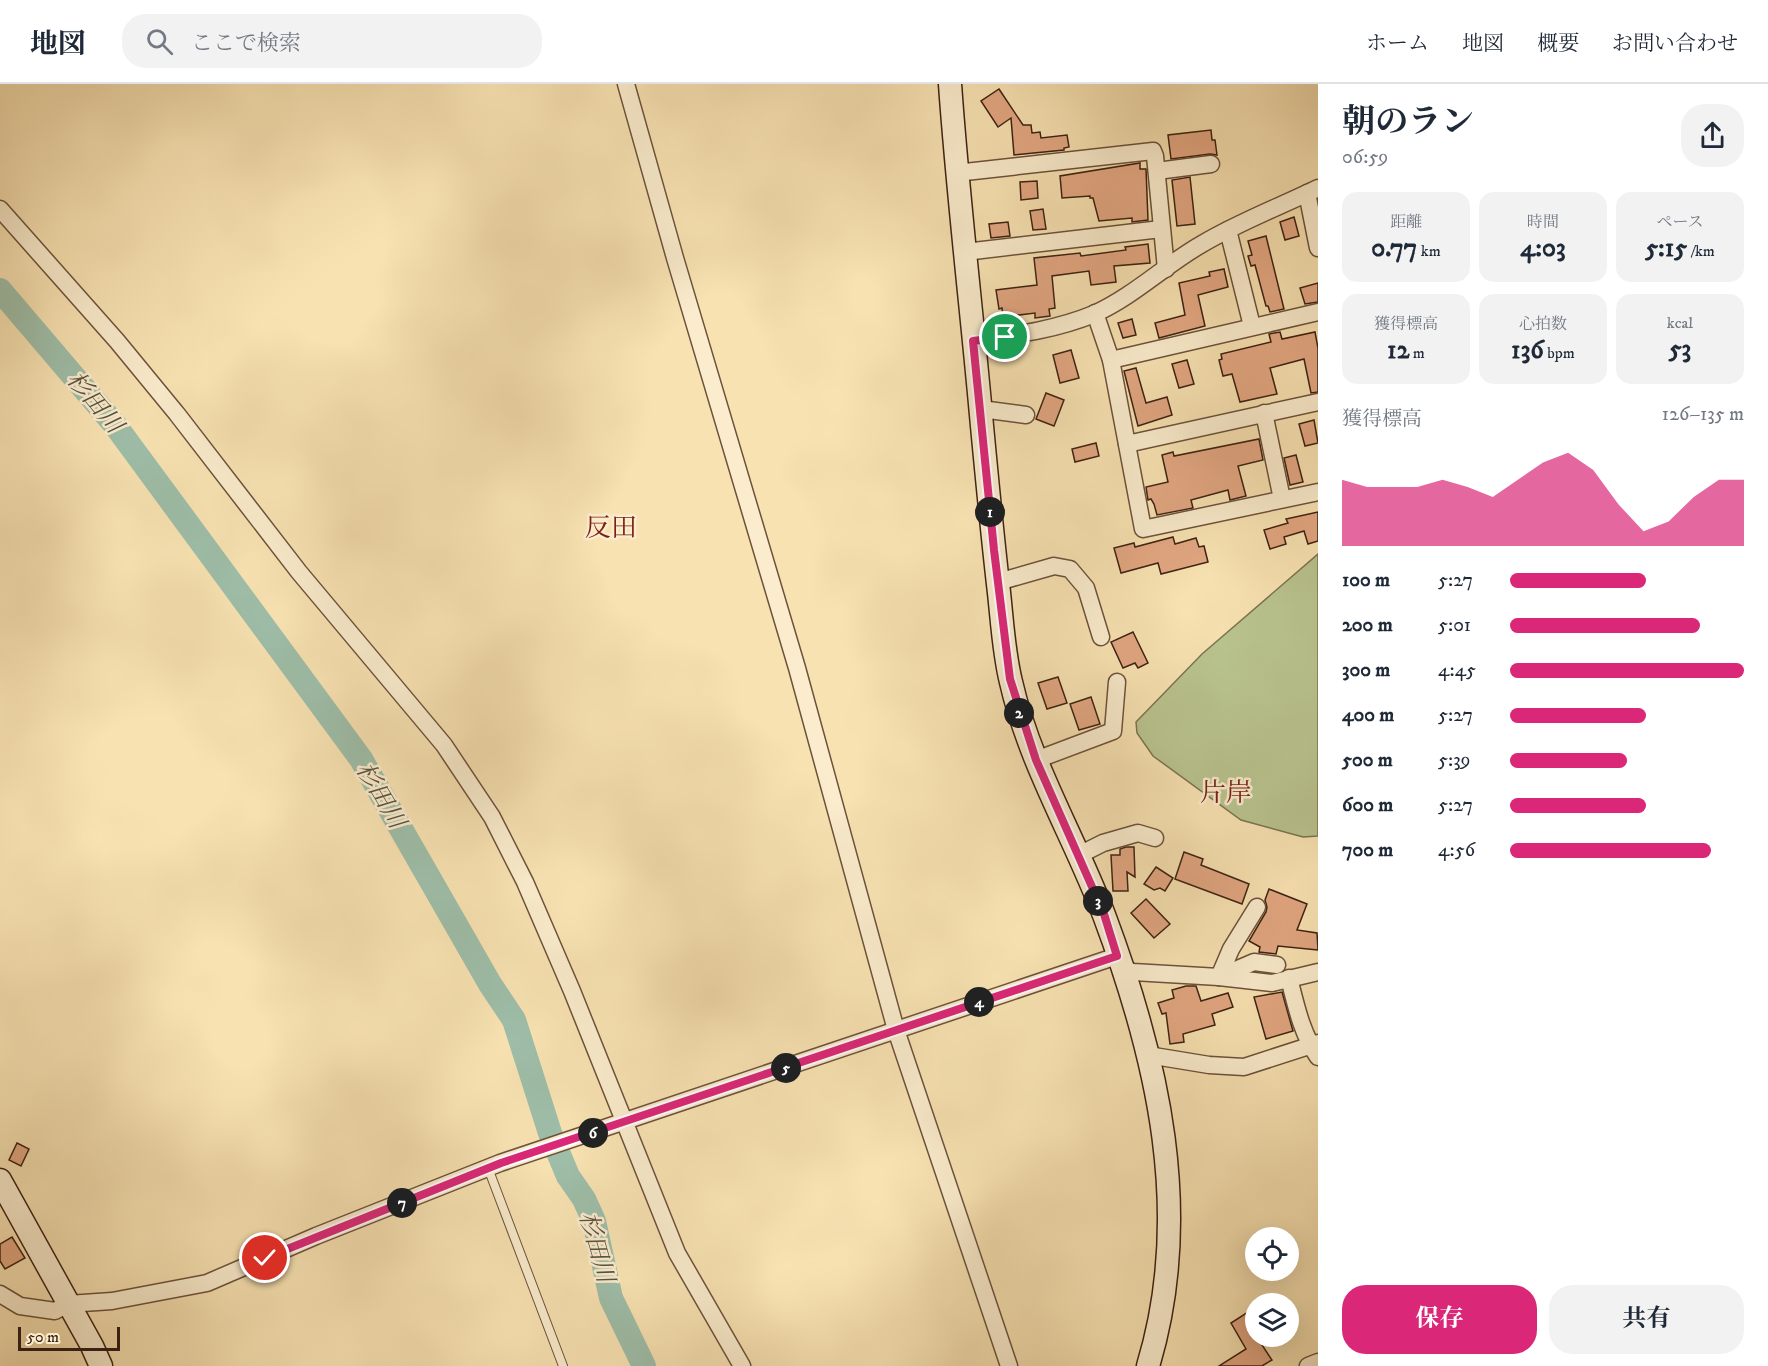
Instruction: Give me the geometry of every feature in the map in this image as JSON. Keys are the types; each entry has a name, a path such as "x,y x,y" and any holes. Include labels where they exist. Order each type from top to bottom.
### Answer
{"street":[{"path":"626,84 675,258 797,668 896,1030 1009,1366"},
{"path":"950,84 956,173 1010,679 1036,760 1104,914 1148,1055 1165,1132 1171,1234 1164,1296 1148,1366"},
{"path":"956,173 1153,151 1166,269"},
{"path":"1157,171 1211,164"},
{"path":"973,341 1045,331 1095,313 1166,269 1200,244 1264,211 1312,190 1318,248"},
{"path":"0,209 117,341 299,572 444,745 492,817 525,882 618,1124 677,1253 742,1366"},
{"path":"965,252 1161,229"},
{"path":"1228,230 1252,326"},
{"path":"1111,360 1318,312"},
{"path":"1095,313 1111,360 1143,529 1318,492"},
{"path":"1127,444 1264,412 1318,402"},
{"path":"981,409 1026,415"},
{"path":"1264,412 1282,499"},
{"path":"998,582 1054,566 1070,569 1086,588 1101,637"},
{"path":"1036,760 1113,731 1117,682"},
{"path":"1077,856 1103,843 1138,833 1155,838"},
{"path":"1219,977 1231,949 1257,907"},
{"path":"0,1294 20,1306 55,1311 68,1304 112,1301 207,1283 316,1236 494,1166 896,1030 1120,962"},
{"path":"1120,962 1133,972 1219,977 1272,983 1318,972"},
{"path":"1219,977 1254,962 1277,965"},
{"path":"1148,1055 1209,1065 1244,1067 1315,1049 1297,1012 1289,978"},
{"path":"0,1180 101,1366"},
{"path":"1308,1366 1318,1362"}],"lane":[{"path":"494,1166 562,1366"}],"green space":[{"path":"1318,554 1318,836 1303,837 1241,820 1153,756 1137,733 1136,722 1202,654"}],"building":[{"path":"999,89 1023,125 1031,125 1032,133 1040,132 1041,138 1067,135 1069,147 1064,150 1014,155 1011,118 998,127 981,101"},
{"path":"1211,130 1217,155 1171,159 1168,135"},
{"path":"1140,163 1140,169 1146,169 1148,220 1132,222 1132,218 1099,221 1093,198 1090,196 1062,198 1060,176"},
{"path":"1190,177 1195,224 1177,226 1172,180"},
{"path":"1037,181 1038,198 1021,200 1020,182"},
{"path":"1043,209 1046,229 1033,230 1030,211"},
{"path":"1294,217 1299,236 1285,240 1280,222"},
{"path":"1008,222 1010,236 991,238 989,224"},
{"path":"1266,236 1284,309 1270,312 1266,306 1255,265 1251,266 1248,256 1252,255 1248,241"},
{"path":"1148,244 1150,263 1114,266 1116,282 1091,285 1089,271 1052,276 1055,308 1049,309 1050,316 1035,318 1035,313 1003,317 1002,308 999,309 996,290 1037,285 1034,258 1080,253 1081,256 1126,250 1125,247"},
{"path":"1224,269 1228,287 1198,295 1205,326 1159,338 1155,323 1185,315 1179,283 1210,276 1209,272"},
{"path":"1318,283 1318,302 1305,304 1300,288"},
{"path":"1132,319 1136,335 1123,338 1118,323"},
{"path":"1280,332 1282,339 1315,332 1318,348 1318,392 1311,393 1304,359 1270,368 1277,394 1240,402 1232,374 1223,376 1219,360 1222,359 1221,354 1271,342 1269,334"},
{"path":"1071,350 1079,378 1060,383 1053,355"},
{"path":"1187,360 1194,384 1179,388 1172,364"},
{"path":"1136,368 1146,403 1167,397 1172,415 1138,426 1124,371"},
{"path":"1046,393 1064,400 1054,426 1036,419"},
{"path":"1314,420 1318,443 1305,446 1299,424"},
{"path":"1259,439 1263,460 1238,466 1246,496 1230,500 1228,490 1191,500 1193,508 1157,515 1151,499 1148,500 1146,487 1168,482 1162,455 1173,452 1174,456"},
{"path":"1096,443 1099,456 1075,462 1072,449"},
{"path":"1296,455 1303,482 1290,485 1284,458"},
{"path":"1318,512 1318,541 1308,544 1304,531 1284,537 1286,544 1270,549 1264,530 1288,523 1286,519"},
{"path":"1173,537 1175,544 1196,538 1199,547 1204,546 1208,562 1161,574 1158,563 1121,573 1114,548 1134,543 1135,547"},
{"path":"1133,632 1148,663 1138,668 1135,663 1123,668 1111,642"},
{"path":"1058,677 1067,703 1047,709 1038,683"},
{"path":"1091,697 1100,724 1079,730 1070,704"},
{"path":"1134,847 1135,877 1127,872 1128,891 1113,891 1111,855 1120,855 1120,849"},
{"path":"1184,852 1203,859 1201,865 1249,884 1242,904 1175,879"},
{"path":"1156,867 1173,878 1165,891 1160,888 1154,890 1144,884"},
{"path":"1269,889 1307,904 1297,930 1317,933 1318,950 1278,946 1276,954 1259,952 1260,947 1249,941 1266,912 1265,900"},
{"path":"1146,899 1170,924 1154,938 1131,913"},
{"path":"1196,986 1201,1001 1228,993 1233,1007 1212,1014 1215,1025 1183,1034 1184,1042 1170,1044 1166,1013 1162,1014 1158,1003 1174,998 1172,990"},
{"path":"1282,992 1293,1031 1266,1039 1254,997"},
{"path":"17,1143 29,1149 21,1166 9,1160"},
{"path":"12,1237 25,1258 5,1269 0,1261 0,1244"},
{"path":"1245,1314 1245,1347 1263,1347 1272,1360 1262,1366 1219,1366 1246,1349 1231,1323"}],"waterway":[{"name":"杉田川","path":"0,290 115,425 361,759 490,984 514,1020 550,1133 568,1176 584,1199 594,1221 611,1298 644,1366"}],"district":[{"name":"反田","path":"611,527"},
{"name":"片岸","path":"1226,792"}],"route":[{"path":"265,1258 501,1163 1117,956 1104,914 1036,760 1020,717 1010,679 994,550 973,341 1005,337"}]}
